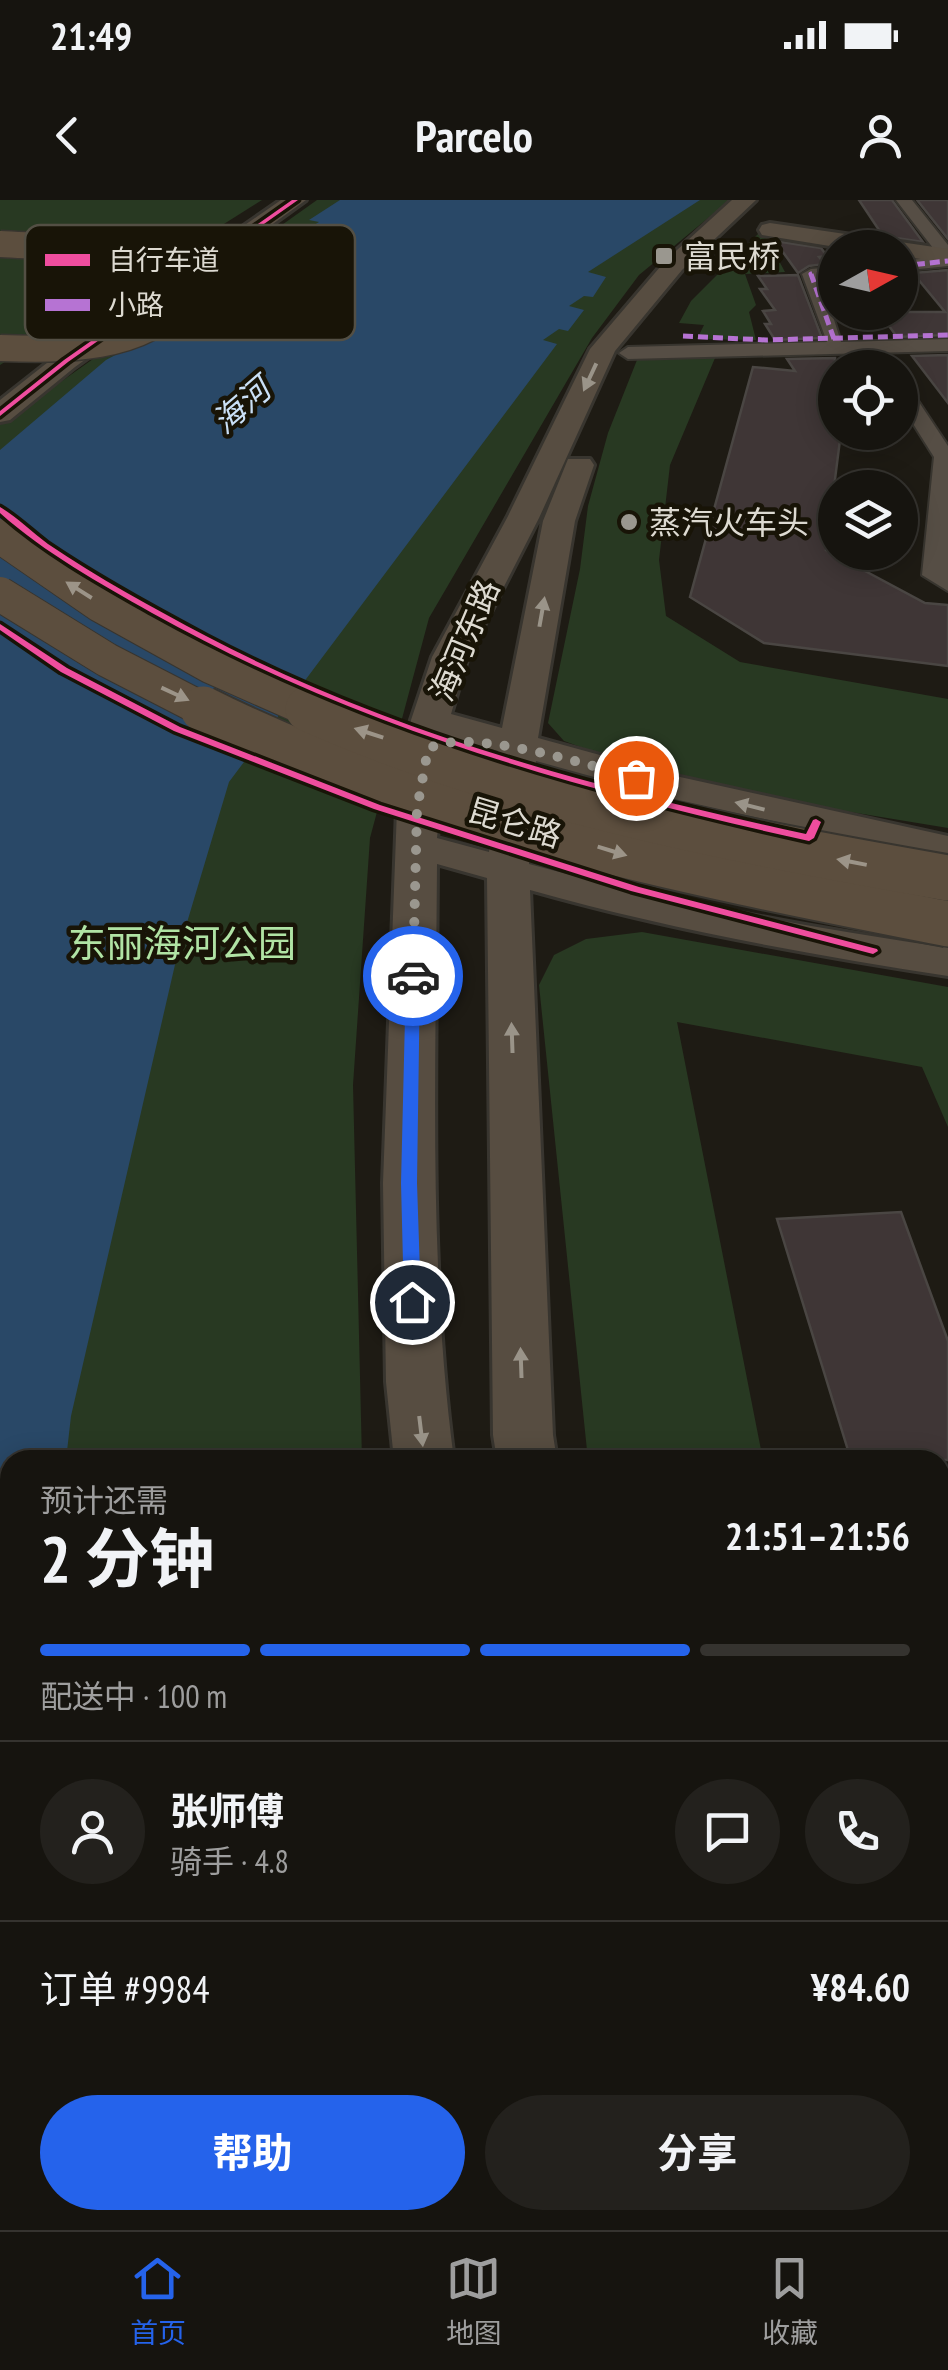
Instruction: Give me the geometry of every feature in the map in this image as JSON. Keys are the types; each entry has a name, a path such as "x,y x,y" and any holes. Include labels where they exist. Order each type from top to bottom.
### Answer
{"highway":[{"path":"0,244 25,247"},
{"path":"4,360 113,340"},
{"name":"昆仑路","path":"0,536 141,628 219,670 334,721 487,772 686,828 948,878"},
{"name":"昆仑路","path":"0,594 48,626 162,688 385,784 635,858 948,924"}],"main road":[{"path":"238,225 276,200"},
{"path":"259,225 295,200"},
{"name":"海河东路","path":"423,1450 415,1382 409,1183 416,827 428,737 450,657 530,503 602,348 674,265 746,200"},
{"path":"770,215 825,230"},
{"name":"海河东路","path":"527,1450 510,953 530,740 559,521 607,393 654,313 694,268 770,215"},
{"path":"918,252 948,258"},
{"path":"4,360 35,358 62,340"},
{"path":"0,414 96,340"},
{"path":"428,737 438,743 530,740 816,822 948,848"},
{"path":"416,827 518,874 637,907 771,935 948,962"},
{"path":"510,953 526,937 552,922 637,907"}],"street":[{"path":"904,200 948,258 918,263"},
{"path":"818,273 811,274 818,293"},
{"path":"831,330 834,338"},
{"path":"683,336 766,340 948,335"},
{"path":"628,353 948,344"},
{"path":"918,416 945,457 934,575 948,584"}],"green space":[{"path":"0,200 262,200 222,225 25,225 25,340 40,340 0,365"},
{"name":"东丽海河公园","path":"317,200 730,200 639,275 592,338 429,618 370,838 353,1085 362,1450 0,1450 0,425 120,340 355,340 355,225 282,225"},
{"path":"760,232 778,235 771,246 785,272 745,274 756,305 749,312 756,340 697,339 704,325 679,323 691,301"},
{"path":"715,358 670,465 659,560 666,616 740,662 948,699 948,828 808,805 611,758 564,741 548,723 580,569 588,506 608,433 637,360"},
{"path":"642,932 948,987 948,1127 922,1067 677,1022 761,1450 587,1450 539,985 554,955 586,939"}],"water":[{"name":"海河","path":"340,200 700,200 588,272 606,277 593,297 584,296 569,306 584,310 568,331 559,329 543,340 557,344 229,782 177,956 71,1416 67,1450 0,1450 0,450 106,360 143,340 355,340 355,225 314,225 319,222 309,220"}],"building":[{"path":"859,200 892,200 914,230 879,230"},
{"path":"917,200 948,200 948,239"},
{"path":"775,241 818,248 818,265 798,273"},
{"path":"948,270 948,335 897,337 892,330 918,330 918,312 945,312 918,279 918,273"},
{"path":"798,275 822,338 775,340 765,324 771,324 763,311 775,310 760,289 767,289 758,276"},
{"path":"948,355 948,403 918,364 918,356"},
{"path":"818,358 818,450 839,450 836,470 818,470 818,570 863,570 925,603 948,605 948,666 764,643 690,597 753,367 795,371 787,359"},
{"path":"901,1212 948,1341 948,1450 848,1450 777,1219"}],"marked path":[{"path":"918,264 948,261"},
{"path":"818,273 811,274 818,294"},
{"path":"831,330 834,339"},
{"path":"683,336 766,340 948,335"}],"cycle path":[{"path":"259,225 295,200"},
{"path":"0,414 96,340"},
{"path":"0,509 60,555 205,639 371,713 544,772 720,818 809,838 816,822"},
{"path":"0,626 64,670 177,729 377,807 635,889 873,951"}],"way so far":[{"path":"413,976 417,809 428,749 455,740 480,743 561,758 636,778"}],"place":[{"name":"富民桥","path":"664,256"},
{"name":"蒸汽火车头","path":"629,522"}],"route":[{"path":"412,1302 409,1183 413,976"}]}
